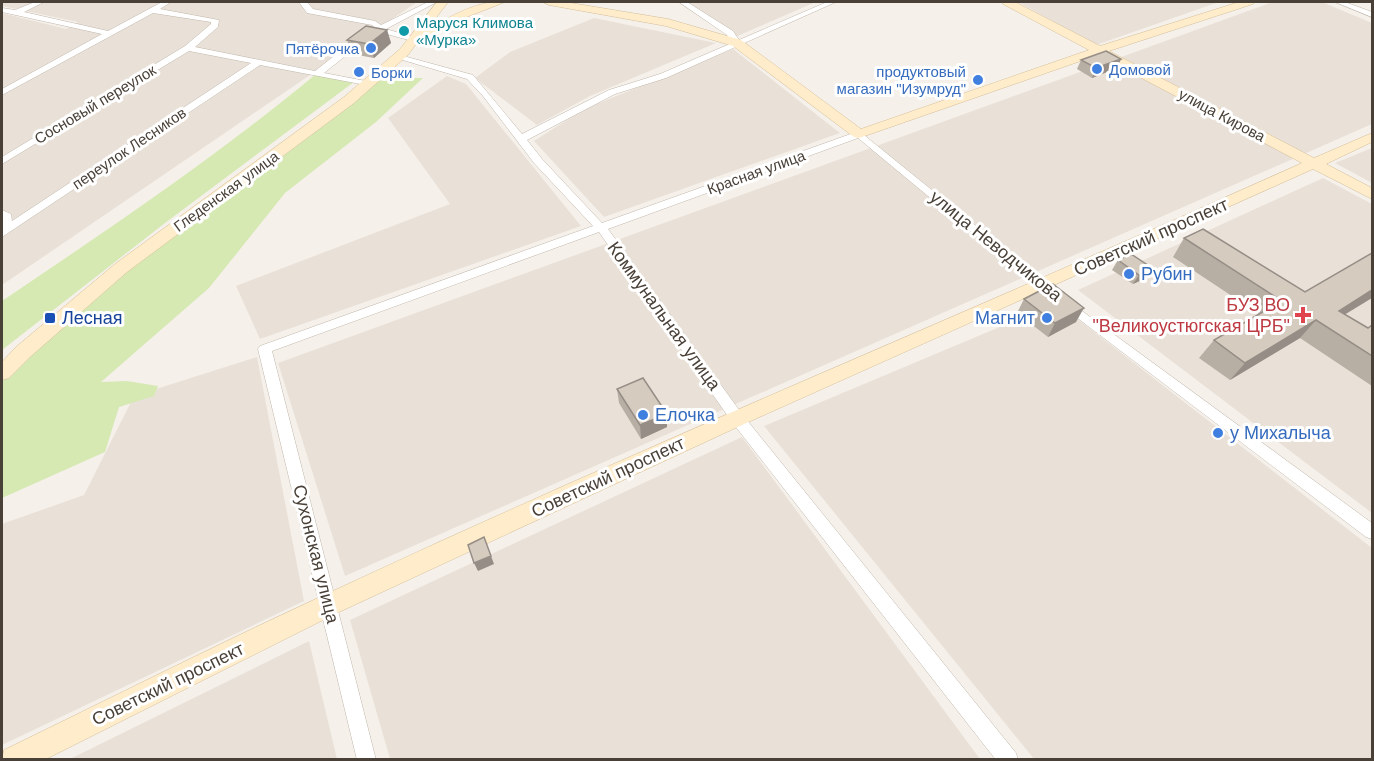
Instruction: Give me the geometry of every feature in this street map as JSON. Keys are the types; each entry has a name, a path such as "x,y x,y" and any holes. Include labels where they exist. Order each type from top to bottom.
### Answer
{"main road":[{"name":"Гледенская улица","path":"2,373 23,352 122,268 319,123 368,84 406,49 442,2"},
{"path":"406,49 455,18 499,2"},
{"name":"улица Неводчикова","path":"549,2 668,23 737,43 859,134"},
{"name":"улица Кирова","path":"1007,2 1372,194"},
{"name":"Красная улица","path":"859,134 1100,50 1249,2"},
{"name":"Советский проспект","path":"14,759 328,605 737,418 1145,240 1372,137"}],"street":[{"path":"16,13 40,2"},
{"path":"2,92 167,2"},
{"name":"Коммунальная улица","path":"303,2 310,11 375,23 406,49 470,77 521,139 602,229 737,418 1009,759"},
{"path":"381,30 419,2"},
{"path":"317,74 365,36 433,2"},
{"name":"улица Неводчикова","path":"683,2 730,33 737,43"},
{"path":"521,139 612,92 663,76 832,2"},
{"path":"1339,2 1372,15"},
{"path":"2,10 107,33"},
{"name":"Сосновый переулок","path":"2,161 188,48 215,25 215,20 152,10"},
{"path":"188,48 368,84"},
{"name":"переулок Лесников","path":"3,232 257,63"},
{"name":"улица Неводчикова","path":"859,134 1041,285 1372,532"},
{"name":"Красная улица","path":"265,349 602,229 859,134"},
{"path":"2,213 7,216 3,232"},
{"name":"Сухонская улица","path":"265,349 367,759"}],"shaded area":[{"path":"2,2 417,2 2,285 2,13 66,29 78,22 2,6"},
{"path":"686,2 816,2 735,37"},
{"path":"1018,2 1219,2 1096,45"},
{"path":"1273,2 1322,2 1372,23 1372,124 345,576 278,363"},
{"path":"594,18 716,43 590,96 537,125 475,78 510,52"},
{"path":"733,49 840,133 604,217 534,141 584,109"},
{"path":"447,76 466,84 581,226 260,339 236,286 450,204 388,118"},
{"path":"1372,148 1372,183 1335,163"},
{"path":"1323,178 1372,204 1372,513 1078,290"},
{"path":"1057,303 1372,548 1372,759 1034,759 764,426"},
{"path":"257,357 304,601 2,745 2,524 84,495 134,396"},
{"path":"742,437 980,759 390,759 350,620"},
{"path":"309,641 337,759 70,759"}],"green space":[{"path":"316,74 354,82 165,223 2,350 2,301 240,135"},
{"path":"391,78 423,78 376,122 285,193 209,288 101,382 127,381 158,386 154,396 119,407 105,452 2,498 2,373 77,306 368,84"}],"building":[{"path":"366,26 387,30 369,44 347,40"},
{"path":"1106,51 1121,59 1096,68 1081,60"},
{"path":"1203,229 1305,292 1372,253 1372,290 1339,311 1368,328 1372,325 1372,356 1316,320 1245,363 1214,340 1282,301 1184,238"},
{"path":"1131,254 1152,268 1139,275 1118,260"},
{"path":"1053,284 1084,308 1055,323 1024,299"},
{"path":"643,378 667,414 640,425 617,389"},
{"path":"484,537 491,556 474,563 468,545"}],"place":[{"name":"Маруся Климова «Мурка»","path":"404,31"},
{"name":"Пятёрочка","path":"371,48"},
{"name":"Домовой","path":"1097,69"},
{"name":"Борки","path":"359,72"},
{"name":"продуктовый магазин \"Изумруд\"","path":"978,80"},
{"name":"Рубин","path":"1129,274"},
{"name":"БУЗ ВО \"Великоустюгская ЦРБ\"","path":"1303,315"},
{"name":"Лесная","path":"50,318"},
{"name":"Магнит","path":"1047,318"},
{"name":"Елочка","path":"643,415"},
{"name":"у Михалыча","path":"1218,433"}]}
